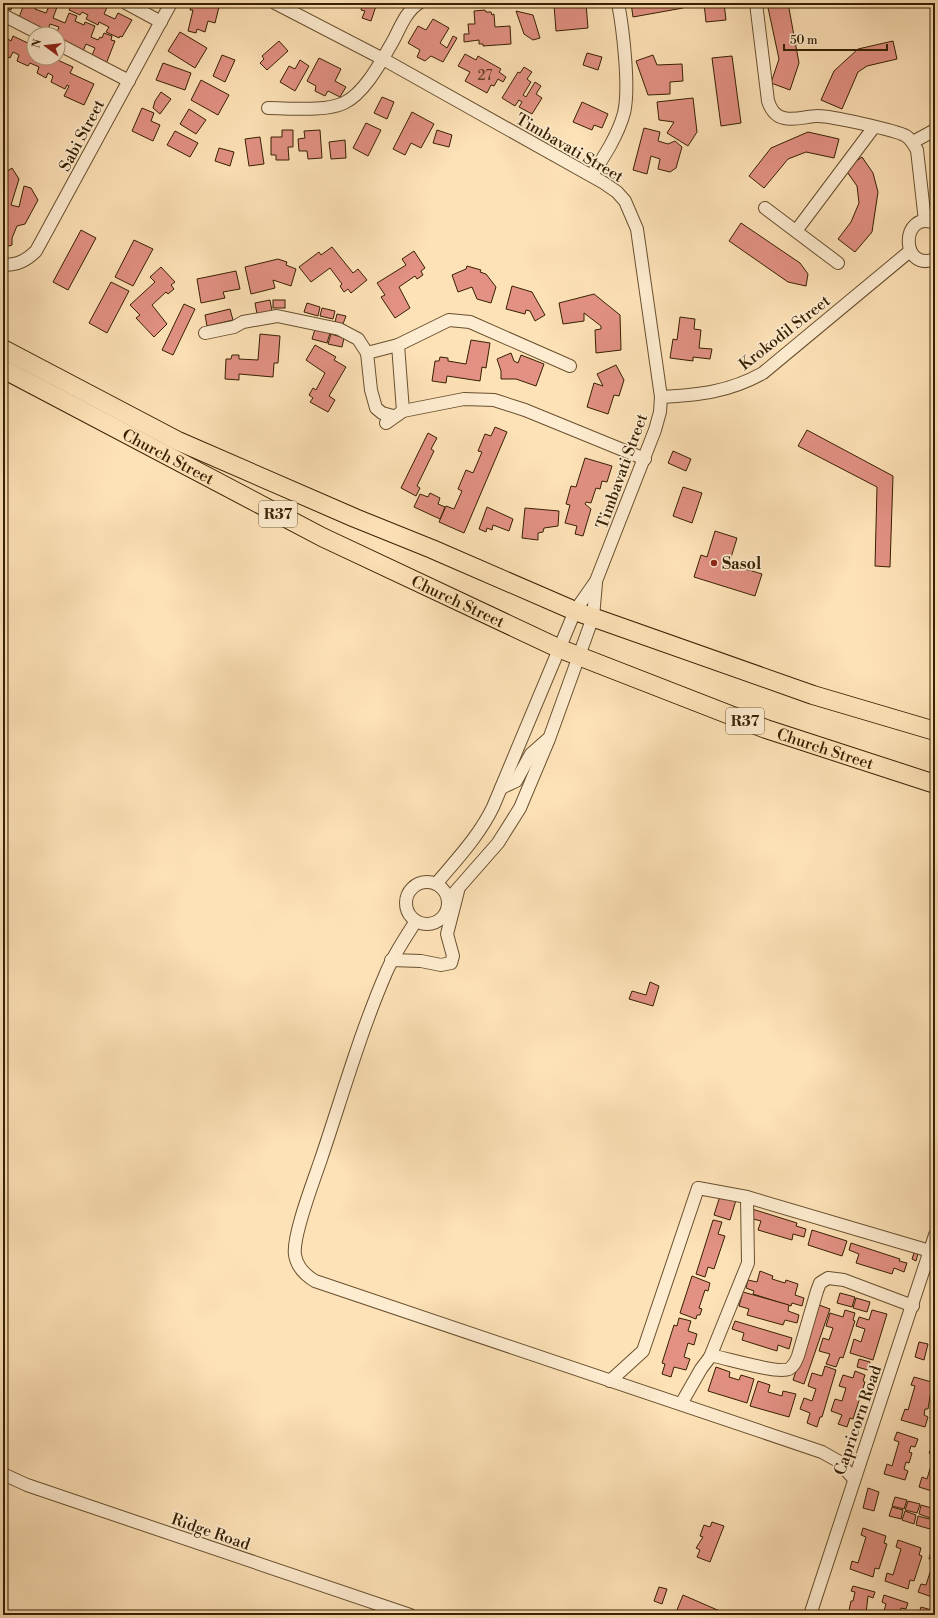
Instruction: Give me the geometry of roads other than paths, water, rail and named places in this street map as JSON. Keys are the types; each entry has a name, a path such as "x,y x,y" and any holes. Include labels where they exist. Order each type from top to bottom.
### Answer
{"main road":[{"name":"Church Street","path":"3,349 178,441 575,611 813,695 935,731"},
{"name":"Church Street","path":"3,369 322,537 558,648 766,729 935,784"}],"street":[{"path":"126,3 160,22"},
{"name":"Sabi Street","path":"4,265 19,264 28,260 36,251 171,3"},
{"name":"Timbavati Street","path":"275,3 383,59 592,175 617,192 625,201 635,222 660,397 657,424 645,459 596,582 575,611 484,825 436,884"},
{"path":"268,108 321,108 344,103 358,92 383,59 408,14 418,3"},
{"path":"592,175 618,129 624,108 626,93 622,24 618,3"},
{"path":"756,3 770,109 775,114 789,118 819,116 874,127 907,136 913,142 917,150 930,222 919,223 910,232 908,238 910,251 920,259 935,259"},
{"path":"3,15 26,27"},
{"path":"66,48 128,81"},
{"path":"796,231 874,127"},
{"path":"913,142 935,130"},
{"path":"766,208 838,263"},
{"name":"Krokodil Street","path":"660,397 685,396 724,390 743,384 763,373 910,251"},
{"path":"205,333 234,327 243,322 284,316 339,329 358,339 367,353 371,390 376,408 382,413 394,417 464,399 494,400 524,410 645,459"},
{"path":"367,353 398,345 449,320 470,322 570,366"},
{"path":"394,417 398,345"},
{"name":"Timbavati Street","path":"448,900 459,890 498,843 510,825 530,784 593,617 596,582"},
{"path":"501,788 516,781 531,754 548,739"},
{"path":"430,882 436,884 442,888 448,900 446,913 436,922 422,923 416,921 408,910 408,896 416,885 430,882"},
{"path":"391,960 421,960 441,965 451,964 453,956 447,934 459,890"},
{"path":"416,921 391,960 374,1001 308,1198 295,1244 295,1255 298,1263 307,1276 315,1281 822,1452 838,1461 854,1479"},
{"path":"610,1381 643,1351 698,1188 747,1197 930,1251"},
{"path":"681,1404 701,1369 710,1357 748,1263 747,1197"},
{"name":"Capricorn Road","path":"810,1615 854,1479 913,1306 935,1235"},
{"path":"710,1357 714,1356 777,1370 789,1369 794,1365 798,1356 820,1283 828,1278 844,1280 913,1306"},
{"name":"Ridge Road","path":"3,1474 34,1487 410,1615"}],"place":[{"name":"Sasol","path":"714,563"}]}
